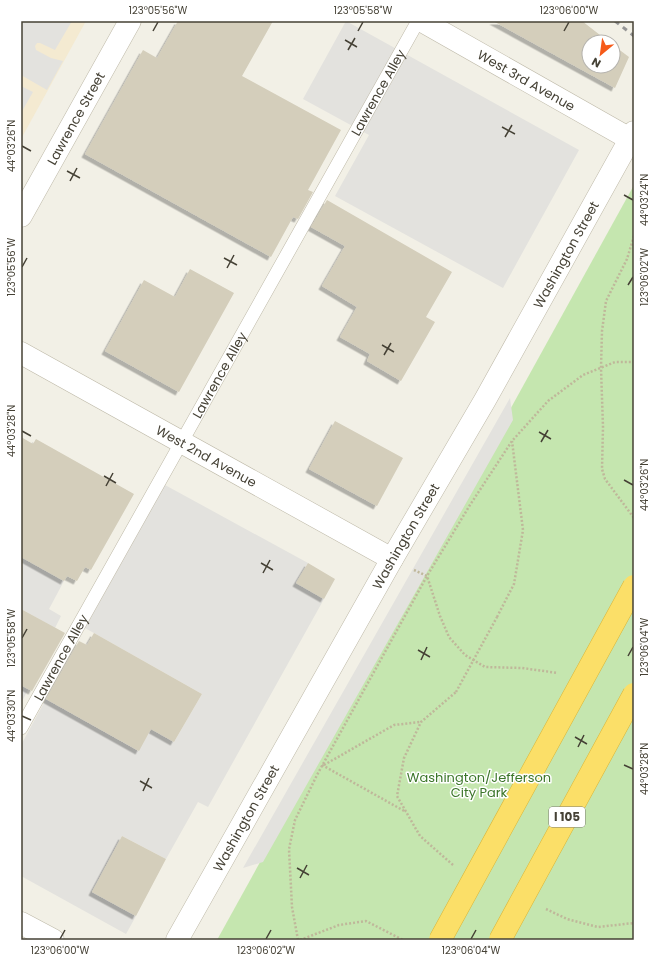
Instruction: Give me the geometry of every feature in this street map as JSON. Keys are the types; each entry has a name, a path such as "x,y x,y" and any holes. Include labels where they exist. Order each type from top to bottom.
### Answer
{"highway":[{"path":"440,940 634,586"},
{"name":"I 105","path":"500,940 634,694"}],"street":[{"name":"Lawrence Street","path":"21,216 130,21"},
{"name":"West 3rd Avenue","path":"422,21 632,136"},
{"name":"Washington Street","path":"177,940 392,559 485,400 632,136"},
{"name":"West 2nd Avenue","path":"21,353 392,559"},
{"path":"21,922 53,940"}],"lane":[{"name":"Lawrence Alley","path":"21,728 418,21"}],"path":[{"path":"634,236 627,259 606,301 602,331 600,368 603,427 602,469 605,480 634,518"},
{"path":"403,940 366,921 339,925 299,940 292,907 289,849 295,820 322,766 427,576 470,505 512,441 548,401 583,375 615,362 634,362"},
{"path":"456,692 514,584 523,530 512,441"},
{"path":"427,576 440,616 449,637 465,655 485,667 522,668 561,673"},
{"path":"322,766 394,725 420,722"},
{"path":"322,766 406,812"}],"shaded area":[{"path":"21,21 86,21 21,139"},
{"path":"21,21 72,21 55,50 40,43 37,43 35,46 36,50 51,58 63,61 47,90 21,75"},
{"path":"346,21 579,150 503,288 335,196 369,135 303,99"},
{"path":"21,86 33,92 21,113"},
{"path":"510,398 513,420 263,862 243,868"},
{"path":"165,485 308,563 296,583 324,599 208,807 198,802 166,859 122,836 92,892 136,916 126,934 21,876 21,745 46,699 138,751 151,729 174,742 202,694 85,628"},
{"path":"21,557 64,581 49,609 61,616 55,628 21,609"},
{"path":"21,686 28,690 21,703"}],"green space":[{"name":"Washington/Jefferson City Park","path":"634,185 634,940 217,940"}],"building":[{"path":"178,21 273,21 242,76 341,130 308,190 313,192 298,219 293,217 271,257 85,154 143,50 157,58"},
{"path":"493,21 582,21 599,34 581,34 581,69"},
{"path":"621,51 629,57 615,88 590,74 621,74"},
{"path":"327,200 452,272 426,317 435,322 401,381 367,361 370,354 340,337 357,307 322,286 345,246 311,227"},
{"path":"190,269 234,293 179,392 105,351 144,280 175,297"},
{"path":"335,421 403,458 377,506 309,469"},
{"path":"21,437 33,444 36,439 134,494 91,570 85,567 77,581 67,576 64,581 21,557"},
{"path":"308,563 335,579 324,599 296,583"},
{"path":"21,609 65,633 32,691 21,685"},
{"path":"94,633 202,694 174,742 151,729 139,751 46,699 79,641 87,645"},
{"path":"122,836 166,859 136,916 92,892"}],"railway":[{"path":"615,21 634,36"}]}
